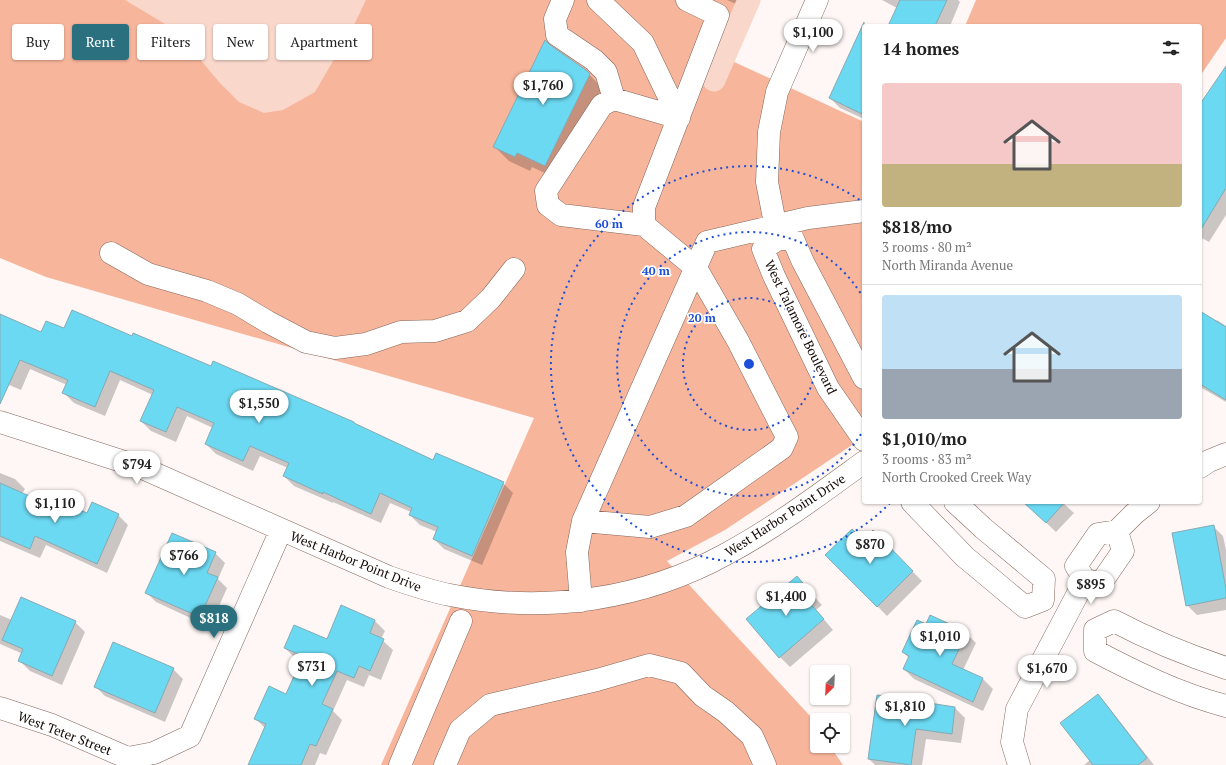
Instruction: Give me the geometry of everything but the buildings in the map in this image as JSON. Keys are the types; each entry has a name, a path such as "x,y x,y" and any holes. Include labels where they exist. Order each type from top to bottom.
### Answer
{"street":[{"path":"563,0 555,19 557,35 594,60 606,72 614,99"},
{"path":"598,0 643,43 679,118"},
{"path":"644,225 644,207 718,15 687,0"},
{"path":"777,232 767,182 769,132 777,92 818,0"},
{"path":"583,521 650,527 686,516 782,448 787,437 738,341 696,268 644,225 561,215 548,205 546,191 602,105 614,99 679,118"},
{"path":"581,601 577,552 583,521 707,242 777,232 808,218 862,211"},
{"name":"West Talamore Boulevard","path":"862,374 803,262 793,239 777,232 763,249 774,276 828,388 862,437"},
{"path":"111,253 148,274 207,291 238,304 306,342 335,348 366,344 402,332 435,332 467,321 491,298 514,269"},
{"name":"West Harbor Point Drive","path":"0,422 140,467 389,577 422,588 450,595 484,601 519,604 581,601 630,592 657,584 696,569 728,554 752,539 814,498 862,463"},
{"path":"1202,466 1226,454"},
{"path":"914,504 965,558 1025,607 1044,600"},
{"path":"957,504 983,528 1044,579 1044,600"},
{"path":"1117,531 1123,551 1101,583 1086,580 1076,566 1098,534 1117,531 1146,504"},
{"name":"West Teter Street","path":"0,708 52,725 128,758 154,753 190,736 281,530"},
{"path":"1019,765 1012,742 1017,709 1086,580"},
{"path":"1044,600 1095,630"},
{"path":"400,765 461,621"},
{"path":"1095,630 1114,621 1148,639 1226,668"},
{"path":"1095,630 1095,651 1135,672 1180,691 1226,706"},
{"path":"445,765 460,730 490,705 589,682 649,665 681,674 703,696 726,712 752,736 765,765"}],"shaded area":[{"path":"0,0 757,0 730,60 862,121 862,438 725,530 667,561 810,716 810,753 835,753 843,765 381,765 534,418 46,277 0,258"},
{"path":"125,0 366,0 354,24 276,24 276,60 334,60 315,92 283,110 264,113 239,102 219,82 201,60 205,60 205,24 165,24"},
{"path":"976,0 1226,0 1226,38 1202,73 1202,24 966,24"}],"waterway":[{"path":"714,80 749,0"}]}
